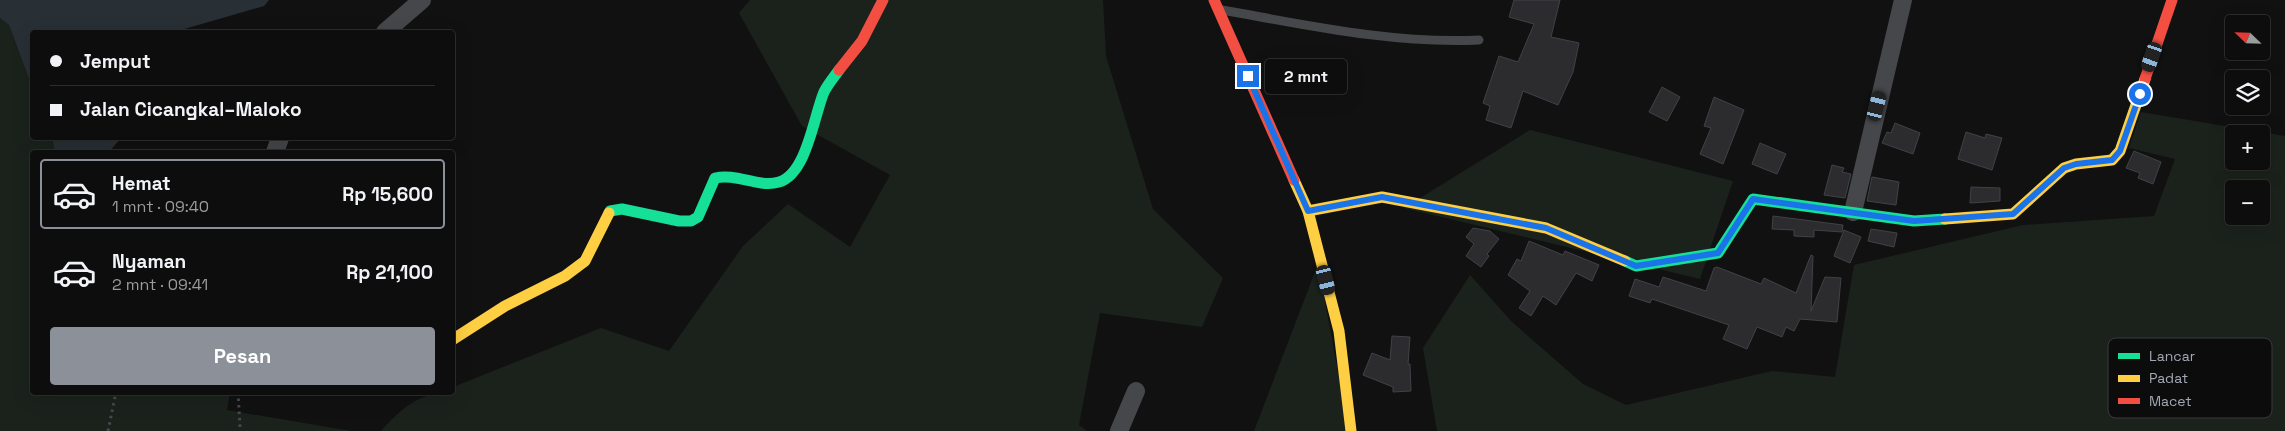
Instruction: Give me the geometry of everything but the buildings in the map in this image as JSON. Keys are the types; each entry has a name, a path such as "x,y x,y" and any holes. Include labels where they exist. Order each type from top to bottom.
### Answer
{"street":[{"path":"388,30 422,0"},
{"path":"455,338 505,306 565,276 585,261 610,211 622,209 679,222 691,221 698,218 715,178 727,174 770,183 782,180 793,172 802,154 824,92 844,62 861,42 883,0"},
{"path":"1852,212 1903,0"},
{"path":"1308,211 1382,197 1546,228 1636,266 1718,253 1753,199 1914,221 2013,214 2064,168 2076,164 2112,160 2120,151 2172,0"},
{"path":"1216,5 1308,211 1339,332 1351,431"},
{"path":"1119,431 1136,391"}],"lane":[{"path":"1216,5 1338,31 1438,42 1479,40"}],"path":[{"path":"108,431 115,395"},
{"path":"238,395 240,427"}],"shaded area":[{"path":"0,0 269,0 264,6 181,30 30,30 30,82 9,25 0,18"},
{"path":"750,0 1103,0 1106,56 1153,209 1223,278 1202,327 1100,313 1079,425 1087,431 381,431 404,408 420,398 430,395 455,395 455,386 601,328 669,351 743,246 788,204 850,247 890,175 802,126 739,13"},
{"path":"0,18 9,25 30,82 30,140 52,140 55,150 30,150 30,395 230,395 227,410 351,431 0,431"},
{"path":"2141,112 2225,126 2225,170 2270,170 2270,134 2285,136 2285,431 1437,431 1423,348 1470,275 1511,321 1583,384 1626,405 1772,371 1835,377 1854,265 2023,225 2154,216 2175,159 2129,148"},
{"path":"1530,130 1733,181 1700,279 1404,208"},
{"path":"52,140 119,140 111,150 55,150"},
{"path":"1318,264 1349,431 1254,431"}],"traffic: fast":[{"path":"609,213 610,211 622,209 679,221 691,221 698,217 715,178 731,177 771,183 779,182 789,177 803,156 824,92 839,70"},
{"path":"1625,261 1636,266 1718,253 1753,199 1914,221 1945,219"}],"traffic: slow":[{"path":"1945,219 2013,214 2064,168 2076,164 2112,160 2120,151 2145,79"},
{"path":"1294,180 1308,211 1339,331 1351,431"},
{"path":"1308,211 1382,197 1546,228 1625,261"},
{"path":"455,338 505,306 565,276 585,261 609,213"}],"traffic: jam":[{"path":"839,70 862,41 883,0"},
{"path":"1214,0 1294,180"},
{"path":"2145,79 2172,0"}],"route":[{"path":"1248,76 1308,211 1382,197 1546,228 1636,266 1718,253 1753,199 1914,221 2013,214 2064,168 2076,164 2112,160 2120,151 2140,94"}]}
